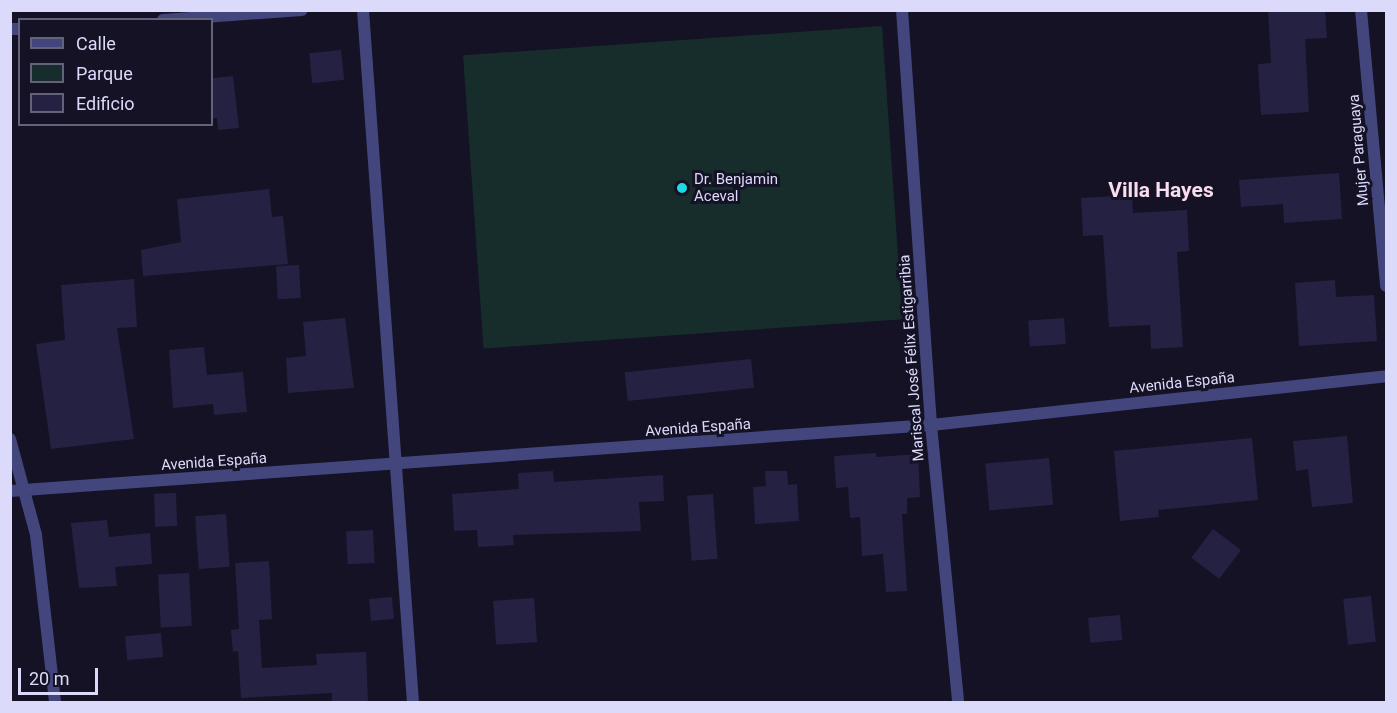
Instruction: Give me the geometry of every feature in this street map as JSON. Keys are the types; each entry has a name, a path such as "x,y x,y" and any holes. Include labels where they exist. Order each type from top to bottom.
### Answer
{"street":[{"path":"191,18 302,10"},
{"path":"363,10 393,465 413,702"},
{"name":"Mariscal José Félix Estigarribia","path":"902,10 931,425 958,702"},
{"name":"Mujer Paraguaya","path":"1361,10 1386,286"},
{"name":"Avenida España","path":"16,490 931,425 1386,376"},
{"path":"10,439 16,490 36,536 55,702"}],"green space":[{"name":"Dr. Benjamin Aceval","path":"882,26 903,319 484,349 463,55"}],"building":[{"path":"1268,10 1325,10 1327,38 1305,39 1309,112 1261,115 1258,64 1271,63"},
{"path":"341,50 344,80 312,83 309,53"},
{"path":"233,76 239,128 218,130 217,118 213,118 213,78"},
{"path":"1339,173 1342,219 1284,223 1283,204 1241,207 1239,180"},
{"path":"269,189 272,217 283,216 288,264 143,276 141,250 181,242 177,199"},
{"path":"1132,195 1133,213 1187,210 1189,251 1177,252 1183,347 1151,349 1150,325 1109,327 1103,235 1083,236 1081,198"},
{"path":"299,265 301,298 278,299 276,266"},
{"path":"134,279 137,327 117,328 134,439 51,449 36,344 65,340 61,285"},
{"path":"1335,280 1336,297 1374,295 1377,341 1299,346 1295,283"},
{"path":"345,318 354,388 288,393 286,358 306,356 303,322"},
{"path":"1064,318 1066,344 1030,346 1028,321"},
{"path":"204,347 207,375 243,372 247,412 214,415 213,404 173,408 169,350"},
{"path":"751,359 754,388 628,401 625,372"},
{"path":"1347,436 1353,503 1312,507 1308,469 1296,471 1293,441"},
{"path":"1252,438 1258,500 1158,510 1159,517 1120,521 1114,451"},
{"path":"876,453 876,457 918,454 920,497 907,498 907,514 902,514 907,591 886,592 883,554 862,556 860,517 850,518 848,487 836,488 834,456"},
{"path":"1049,458 1053,505 989,510 985,464"},
{"path":"553,471 554,482 663,475 664,501 639,502 641,531 513,535 514,545 478,547 477,530 454,531 452,494 519,489 518,473"},
{"path":"765,471 787,471 788,485 797,484 799,521 755,524 753,487 766,486"},
{"path":"176,493 177,526 155,527 154,494"},
{"path":"713,494 718,559 692,561 687,496"},
{"path":"226,514 230,567 199,569 195,516"},
{"path":"107,520 109,537 150,533 152,564 115,567 117,586 79,588 71,523"},
{"path":"1213,529 1241,550 1219,579 1191,558"},
{"path":"373,530 375,563 348,564 346,531"},
{"path":"269,561 272,619 259,620 262,668 317,665 316,654 366,652 368,702 332,702 332,693 241,698 238,651 233,652 231,630 239,629 235,563"},
{"path":"189,573 192,626 161,628 158,575"},
{"path":"1371,596 1376,642 1348,645 1343,599"},
{"path":"392,597 394,619 371,621 369,599"},
{"path":"534,598 537,642 496,645 493,601"},
{"path":"1120,615 1122,640 1090,643 1088,618"},
{"path":"161,633 163,657 127,660 125,636"}],"place":[{"name":"Dr. Benjamin Aceval","path":"682,188"}],"district":[{"name":"Villa Hayes","path":"1161,190"}]}
